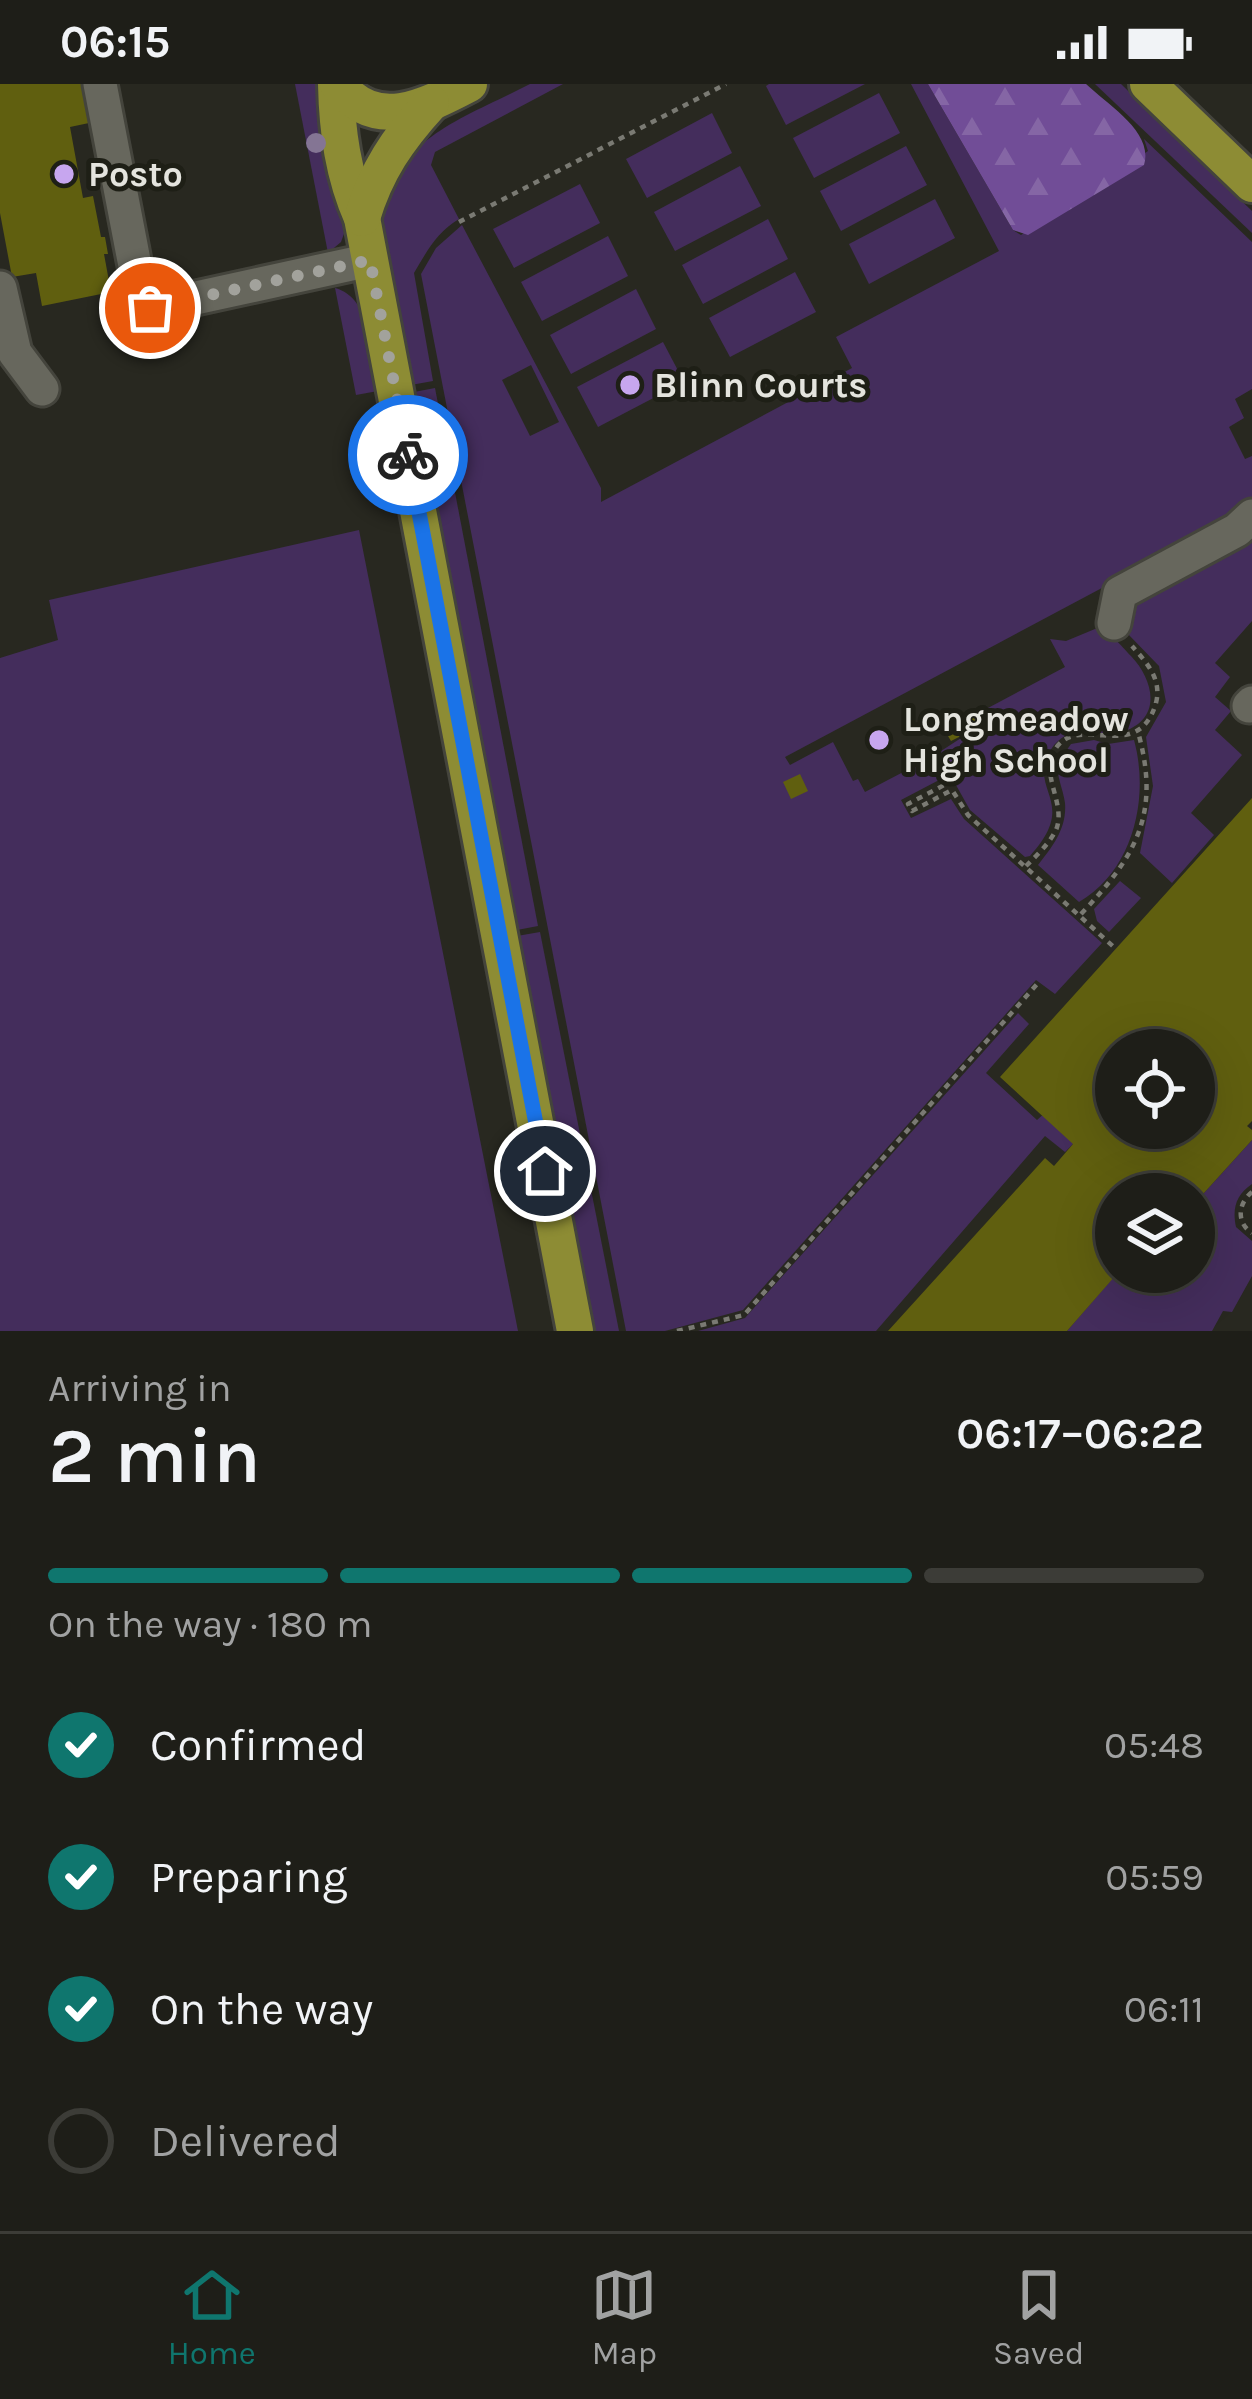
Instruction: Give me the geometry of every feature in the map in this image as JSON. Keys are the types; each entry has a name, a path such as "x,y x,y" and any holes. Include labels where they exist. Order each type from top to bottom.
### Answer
{"main road":[{"path":"337,84 341,148 349,188 362,218 575,1331"},
{"path":"337,84 356,103 377,112 403,112 469,84"},
{"path":"1148,84 1252,184"},
{"path":"362,218 383,163 431,103"}],"lane":[{"path":"100,84 136,271 150,308 370,260"},
{"path":"0,288 15,353 42,389"},
{"path":"1114,623 1120,593 1237,530 1252,516"}],"path":[{"path":"459,222 726,84"},
{"path":"1026,866 1058,827 1059,805 1049,765 1057,747 1071,736 1111,738 1137,730 1151,718 1158,695 1154,674 1114,623"},
{"path":"967,733 985,726"},
{"path":"1081,914 1129,859 1145,815 1147,764 1137,730"},
{"path":"933,756 948,783 908,804 912,811 952,790 968,815 1116,949"},
{"path":"677,1331 744,1315 1038,983"},
{"path":"1252,1192 1241,1208 1241,1220 1252,1233"}],"shaded area":[{"path":"295,84 318,84 346,228 341,242 328,253"},
{"path":"530,84 563,84 435,152 431,165 459,219 439,236 414,273 433,381 411,385 379,221 387,192 400,169 435,134"},
{"path":"769,84 865,84 786,125"},
{"name":"Longmeadow High School","path":"911,84 928,84 1013,230 1021,235 1148,151 1144,139 1252,242 1252,389 1235,399 1244,418 1229,427 1245,459 1252,456 1252,508 785,757 790,765 833,742 853,781 858,779 865,792 930,758 941,779 901,800 911,818 951,799 964,819 1102,943 1055,994 1036,980 743,1310 665,1331 626,1331 421,274 436,248 462,225 601,488 601,502 852,368 836,337 999,251","holes":["531,365 559,422 530,436 502,380"]},
{"path":"1095,84 1121,84 1252,211 1252,233"},
{"path":"879,93 900,133 814,178 793,138"},
{"path":"712,113 732,153 647,198 626,159"},
{"path":"906,146 927,185 841,231 820,191"},
{"path":"740,166 761,206 675,251 654,212"},
{"path":"580,184 600,223 514,268 493,229"},
{"name":"Blinn Courts","path":"935,199 955,238 869,284 849,244"},
{"name":"Blinn Courts","path":"768,219 788,259 703,304 682,265"},
{"name":"Blinn Courts","path":"608,236 628,276 542,321 521,282"},
{"name":"Blinn Courts","path":"795,272 816,312 730,357 709,318"},
{"path":"335,288 357,304 363,316 378,391 356,395"},
{"name":"Blinn Courts","path":"636,289 656,329 571,374 550,335"},
{"name":"Blinn Courts","path":"663,342 684,382 598,427 577,387"},
{"path":"435,388 538,926 517,930 414,392"},
{"path":"1252,528 1252,621 1215,663 1230,677 1215,697 1231,711 1215,730 1242,755 1191,813 1214,835 1172,883 1140,853 1153,786 1146,737 1166,702 1159,666 1127,633 1130,594"},
{"path":"359,530 518,1331 0,1331 0,658 58,640 49,600"},
{"path":"1095,629 1115,639 1139,665 1149,686 1149,707 1137,725 1125,731 1075,733 1057,742 1044,766 1051,823 1025,857 970,810 938,753 978,727 973,716 1065,667 1050,639 1066,641"},
{"path":"1094,740 1108,744 1134,740 1138,809 1113,872 1079,902 1038,865 1064,821 1057,764 1071,744"},
{"path":"1120,881 1141,898 1109,932 1097,921 1094,909"},
{"path":"540,932 619,1331 595,1331 517,936"},
{"path":"1018,1013 1029,1024 986,1073 1037,1120 1047,1111 1078,1139 1065,1152 1045,1136 876,1331 698,1331 745,1318"},
{"path":"1252,1140 1252,1184 1236,1202 1235,1214 1236,1227 1252,1241 1252,1276 1232,1312 1223,1311 1212,1331 1067,1331 1100,1293 1215,1293 1215,1181"}],"green space":[{"path":"928,84 1086,84 1136,130 1145,153 1144,165 1028,235 1013,230"}],"building":[{"path":"0,84 81,84 89,123 70,127 83,198 93,196 101,237 105,237 111,292 42,306 36,273 12,277 0,213"},
{"path":"973,716 979,727 951,741 945,731"},
{"path":"800,774 808,791 791,799 783,782"},
{"path":"1252,798 1252,1121 1247,1126 1252,1140 1215,1181 1215,1173 1095,1173 1095,1293 1100,1293 1067,1331 888,1331 1045,1158 1054,1166 1073,1144 1000,1077"}],"way so far":[{"path":"150,308 370,260 408,455"}],"place":[{"name":"Posto","path":"64,174"},
{"name":"Blinn Courts","path":"630,385"},
{"name":"Longmeadow High School","path":"879,740"}],"route":[{"path":"408,455 545,1171"}]}
